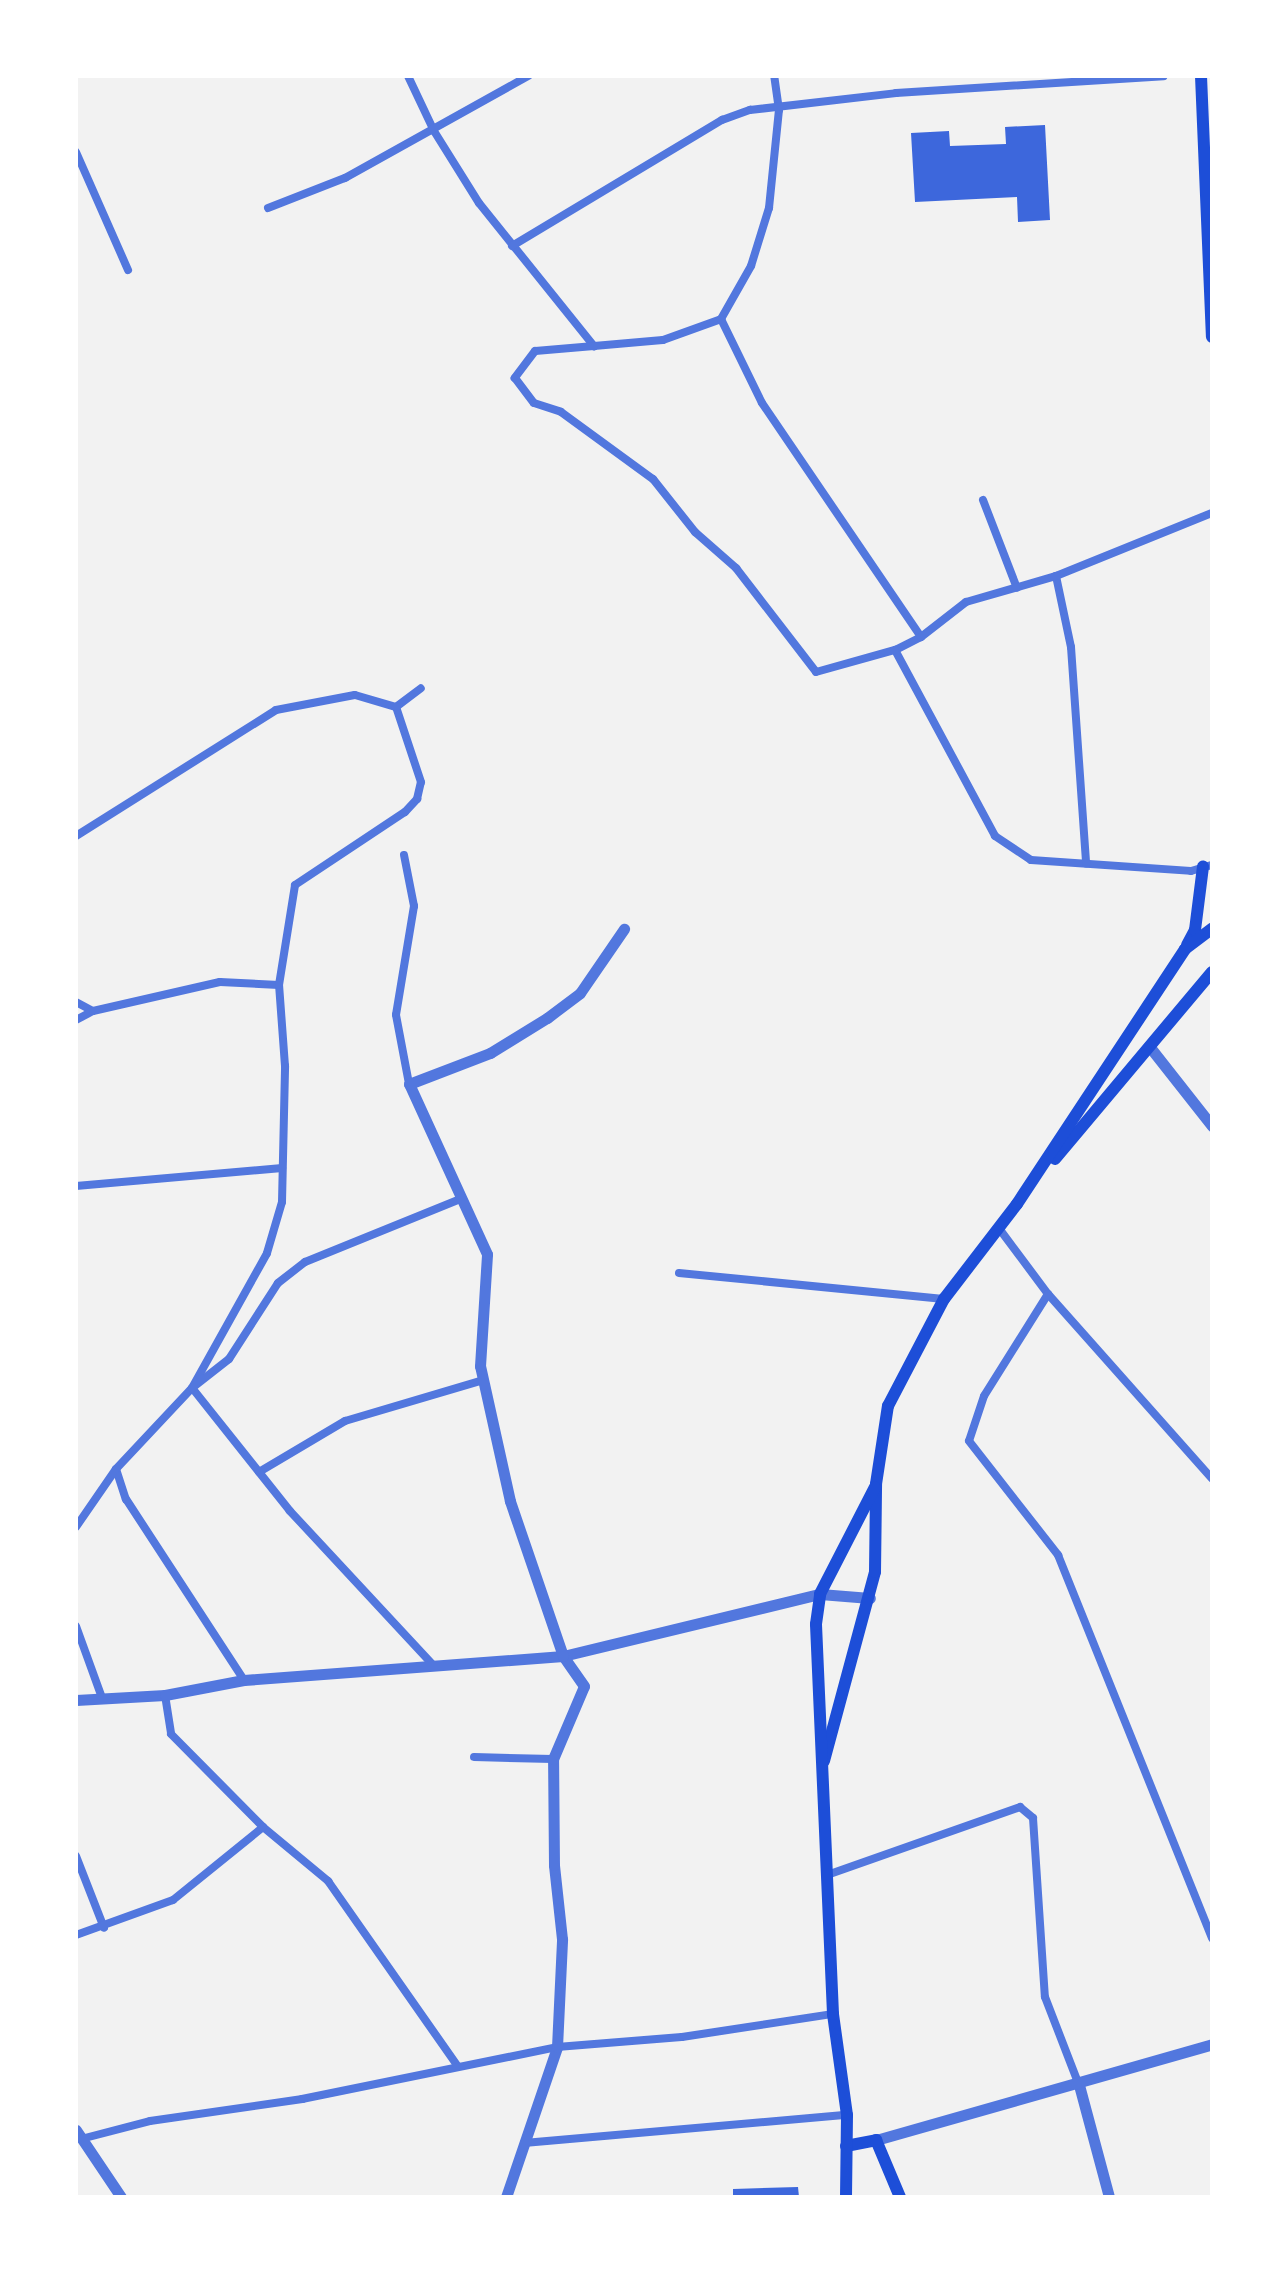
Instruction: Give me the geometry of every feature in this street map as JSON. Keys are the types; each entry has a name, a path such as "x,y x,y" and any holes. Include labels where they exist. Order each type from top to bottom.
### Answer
{"main road":[{"path":"1201,76 1212,337"},
{"path":"1017,1204 1185,949 1195,930 1208,866"},
{"path":"1185,949 1212,929"},
{"path":"824,1761 870,1598 876,1484 888,1406 944,1299 998,1227 1212,972"},
{"path":"846,2197 847,2115 833,2014 816,1624 820,1594 876,1484"},
{"path":"846,2146 876,2140 900,2197"}],"street":[{"path":"408,76 434,131 512,246 594,346"},
{"path":"268,208 345,178 528,76"},
{"path":"774,76 779,110 769,208 751,266 721,319 663,340 535,351 515,378 534,403 561,412 653,479 695,532 736,568 816,672 895,650 921,637 966,602 1056,576 1212,513"},
{"path":"512,246 722,120 750,110 779,110 896,93 1163,76"},
{"path":"76,152 128,270"},
{"path":"721,319 762,403 921,637"},
{"path":"983,500 1017,588"},
{"path":"1056,576 1074,676 1086,863"},
{"path":"895,650 995,836 1031,860 1191,871 1208,866"},
{"path":"396,707 421,688"},
{"path":"76,836 276,710 355,695 396,707"},
{"path":"192,1388 267,1253 282,1202 285,1066 279,985 295,885 405,812 417,799 421,782 396,707"},
{"path":"404,855 414,906 396,1015 409,1084 487,1254 483,1380 510,1501 563,1656 584,1686 553,1759 554,1865 562,1939 557,2047 506,2197"},
{"path":"409,1084 490,1053 547,1018 580,993 624,929"},
{"path":"76,1020 93,1011 220,982 279,985"},
{"path":"76,1002 93,1011"},
{"path":"1149,1046 1212,1126"},
{"path":"76,1186 282,1168"},
{"path":"76,1527 116,1469 192,1388 229,1359 278,1283 305,1262 460,1199"},
{"path":"998,1227 1048,1294 1212,1479"},
{"path":"679,1273 944,1299"},
{"path":"1048,1294 984,1396 969,1441 1058,1555 1212,1938"},
{"path":"259,1472 345,1421 483,1380"},
{"path":"192,1388 259,1472 434,1666"},
{"path":"116,1469 126,1499 244,1680"},
{"path":"76,1700 165,1695 244,1680 563,1656 820,1594 870,1598"},
{"path":"76,1626 102,1698"},
{"path":"165,1695 171,1734 263,1827 328,1881 457,2065"},
{"path":"474,1757 553,1759"},
{"path":"827,1875 1020,1807 1033,1818 1045,1997 1079,2085 1109,2197"},
{"path":"76,1935 104,1928 173,1900 263,1827"},
{"path":"76,1856 104,1928"},
{"path":"121,2197 78,2135 302,2099 557,2047 682,2037 833,2014"},
{"path":"876,2140 1079,2085 1212,2044"},
{"path":"524,2143 847,2115"}],"building":[{"path":"1045,125 1050,220 1018,222 1017,197 915,202 911,133 949,131 950,146 1006,144 1005,127"},
{"path":"798,2187 799,2197 733,2197 733,2189"}]}
